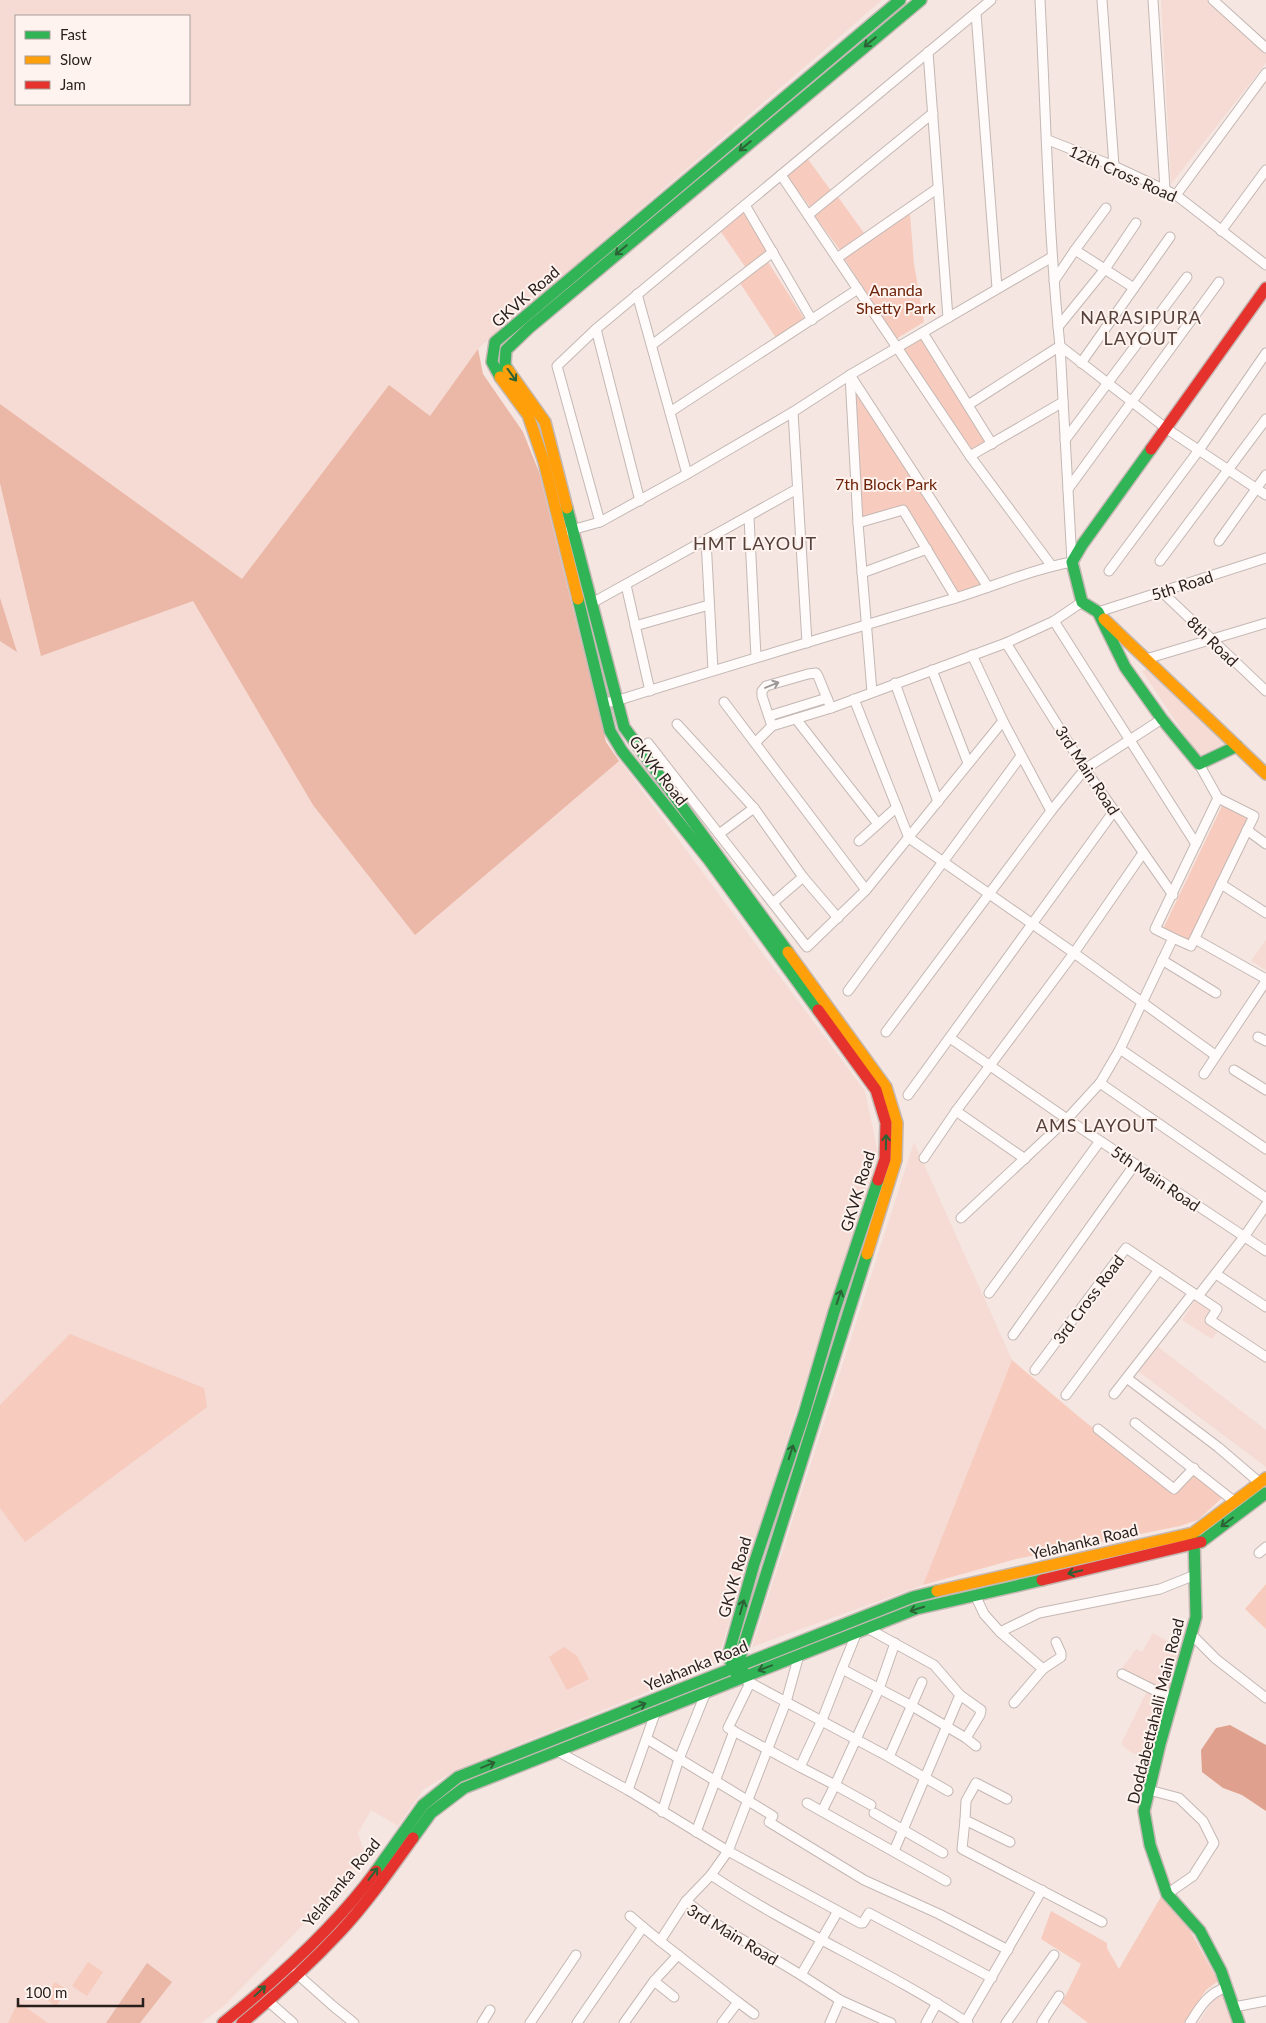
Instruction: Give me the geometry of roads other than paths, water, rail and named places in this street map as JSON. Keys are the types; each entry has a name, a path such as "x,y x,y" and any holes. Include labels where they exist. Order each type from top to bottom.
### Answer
{"main road":[{"name":"GKVK Road","path":"556,486 544,462 528,415 506,387 492,362 495,342 900,0"},
{"name":"GKVK Road","path":"742,1675 728,1656 754,1564 804,1414 834,1312 886,1159 886,1123 876,1090 709,860 622,751 610,731 568,531 556,486 545,422 505,365 506,350 536,321 922,0"},
{"path":"889,9 897,20"},
{"path":"1266,288 1167,429 1082,545 1072,562 1082,602 1098,612 1266,774"},
{"name":"GKVK Road","path":"568,531 592,603 624,727 886,1087 897,1123 896,1160 743,1649 742,1675"},
{"path":"1098,612 1125,667 1162,719 1199,764 1237,746"},
{"name":"Yelahanka Road","path":"223,2023 257,1995 331,1924 373,1874 422,1805 458,1777 799,1655 916,1609 1194,1539 1234,1502 1263,1480"},
{"name":"Yelahanka Road","path":"1194,1539 1198,1544 1266,1493"},
{"name":"Yelahanka Road","path":"242,2023 268,2001 340,1932 382,1882 431,1813 464,1788 706,1692 913,1597 1194,1539"},
{"name":"Doddabettahalli Main Road","path":"1194,1539 1196,1617 1172,1699 1144,1811 1156,1866 1167,1894 1200,1932 1221,1971 1239,2023"}],"street":[{"path":"600,522 556,366 596,329 991,0"},
{"path":"603,703 650,691 713,670 956,598 1051,566 1072,562 1060,346 1052,257 1040,0"},
{"path":"1102,0 1114,166"},
{"path":"1153,0 1165,188"},
{"path":"1213,0 1266,48"},
{"path":"976,13 997,288"},
{"path":"928,52 948,318"},
{"path":"1176,195 1266,74"},
{"path":"808,215 933,113"},
{"name":"12th Cross Road","path":"1048,140 1165,188 1266,265"},
{"path":"1221,231 1266,170"},
{"path":"781,175 970,456 1051,566"},
{"path":"837,258 938,188"},
{"path":"745,205 812,320"},
{"path":"1054,281 1106,208"},
{"path":"1058,327 1105,269 1136,223"},
{"path":"1081,363 1170,237"},
{"path":"1075,250 1134,288"},
{"path":"652,345 773,252"},
{"path":"568,531 600,522 640,501 1052,257"},
{"path":"1065,440 1187,277"},
{"path":"1068,489 1219,282"},
{"path":"670,412 858,289"},
{"path":"638,294 687,474"},
{"path":"596,329 640,501"},
{"path":"924,333 992,444"},
{"path":"1060,346 1167,429 1266,495"},
{"path":"968,405 1060,346"},
{"path":"1109,571 1199,450 1266,353"},
{"path":"850,375 858,523 872,692"},
{"path":"850,375 988,587"},
{"path":"970,456 1063,402"},
{"path":"793,412 807,643"},
{"path":"1160,561 1266,419"},
{"path":"1219,541 1266,475"},
{"path":"592,603 798,489"},
{"path":"858,523 903,510 956,598"},
{"path":"749,517 756,657"},
{"path":"706,540 713,670"},
{"path":"862,573 927,550"},
{"name":"5th Road","path":"1098,612 1266,558"},
{"path":"626,585 650,691"},
{"name":"8th Road","path":"1161,591 1266,691"},
{"path":"755,743 772,726 831,708 1006,643 1054,621 1082,602"},
{"path":"635,626 709,605"},
{"path":"1054,621 1196,844"},
{"path":"1146,659 1266,623"},
{"name":"3rd Main Road","path":"1006,643 1085,769 1173,895"},
{"path":"972,655 1003,721 1051,811"},
{"path":"932,670 968,763"},
{"path":"772,726 762,696 762,690 766,686 816,673 831,708"},
{"path":"895,683 938,802"},
{"path":"769,716 827,698"},
{"path":"854,699 909,838 1074,953 1215,1055"},
{"path":"724,702 866,890"},
{"path":"796,719 878,824"},
{"path":"886,1032 1051,811 1085,769 1162,719"},
{"path":"648,743 774,902 807,947 866,890 1003,721"},
{"path":"677,724 754,808 803,877 838,918"},
{"path":"848,991 1021,756"},
{"path":"1199,764 1218,798 1254,816 1191,946 1155,929 1218,798"},
{"path":"858,841 897,807"},
{"path":"719,834 754,808"},
{"path":"908,1095 1114,811"},
{"path":"1247,830 1266,844"},
{"path":"924,1158 956,1111 1074,953 1143,853"},
{"path":"774,902 803,877"},
{"path":"1221,884 1266,913"},
{"path":"961,1218 1067,1119 1100,1083 1120,1049 1173,938"},
{"path":"1195,939 1266,980 1204,1074"},
{"path":"1162,960 1216,993"},
{"name":"5th Main Road","path":"950,1038 1067,1119 1266,1251"},
{"path":"1120,1049 1266,1149"},
{"path":"1234,1070 1266,1090"},
{"path":"1100,1083 1266,1198"},
{"path":"956,1111 1025,1158"},
{"path":"989,1293 1100,1141"},
{"path":"1012,1335 1135,1164"},
{"path":"1114,1394 1195,1295 1216,1274 1266,1206"},
{"name":"3rd Cross Road","path":"1034,1370 1126,1248 1217,1310 1210,1320 1266,1357"},
{"path":"1066,1394 1158,1271"},
{"path":"1216,1274 1266,1307"},
{"path":"1128,1379 1263,1480"},
{"path":"1134,1423 1194,1468 1234,1502"},
{"path":"1098,1429 1174,1489 1194,1468"},
{"path":"1000,1632 1039,1613 1160,1589 1195,1575"},
{"path":"975,1595 984,1614 1000,1632 1043,1668"},
{"path":"800,1767 822,1720 842,1669 862,1630 895,1643 934,1665 960,1695 981,1710 966,1738"},
{"path":"1191,1634 1216,1659 1266,1698"},
{"path":"1014,1703 1043,1668 1061,1657 1062,1653 1056,1642"},
{"path":"822,1811 857,1740 879,1689 895,1643"},
{"path":"686,1901 712,1874 728,1851 786,1702 799,1655"},
{"path":"842,1669 947,1726 976,1746"},
{"path":"1122,1674 1172,1699"},
{"path":"943,1853 904,1831 835,1786 728,1728 742,1675 786,1702 890,1757 948,1791"},
{"path":"890,1757 922,1682"},
{"path":"662,1812 679,1759 706,1692"},
{"path":"894,1851 960,1695"},
{"path":"628,1790 656,1712"},
{"path":"696,1832 714,1779 734,1731"},
{"path":"647,1739 773,1816 769,1822 864,1880 939,1914 1008,1950"},
{"path":"557,1751 628,1790 728,1851 861,1924 869,1913 992,1978"},
{"path":"1007,1799 976,1782 966,1801 962,1849 1102,1922"},
{"path":"1150,1790 1179,1798 1203,1821 1214,1843 1193,1876 1167,1894"},
{"path":"807,1803 946,1881"},
{"path":"965,1820 1010,1842"},
{"path":"712,1874 736,1891 937,2003 967,2022 1042,1890"},
{"name":"3rd Main Road","path":"660,1941 686,1901 713,1922 840,2000 891,2023"},
{"path":"801,1975 838,1911"},
{"path":"630,1916 754,2014"},
{"path":"577,2023 643,1927"},
{"path":"624,2023 654,1981 678,1954"},
{"path":"533,2022 576,1955"},
{"path":"1006,2023 1054,1955"},
{"path":"296,1973 354,2023"},
{"path":"654,1981 674,1997"},
{"path":"1190,2023 1201,2006 1216,1990 1227,1987"},
{"path":"1044,2023 1042,2022 1059,1996"},
{"path":"830,2023 840,2000"},
{"path":"268,2001 293,2023"},
{"path":"1234,2007 1266,2001"},
{"path":"722,2023 738,2002"},
{"path":"926,2023 937,2003"},
{"path":"482,2023 490,2010"}],"district":[{"name":"NARASIPURA LAYOUT","path":"1141,327"},
{"name":"HMT LAYOUT","path":"755,543"},
{"name":"AMS LAYOUT","path":"1097,1125"}],"park label":[{"name":"Ananda Shetty Park","path":"896,298"},
{"name":"7th Block Park","path":"886,483"}]}
